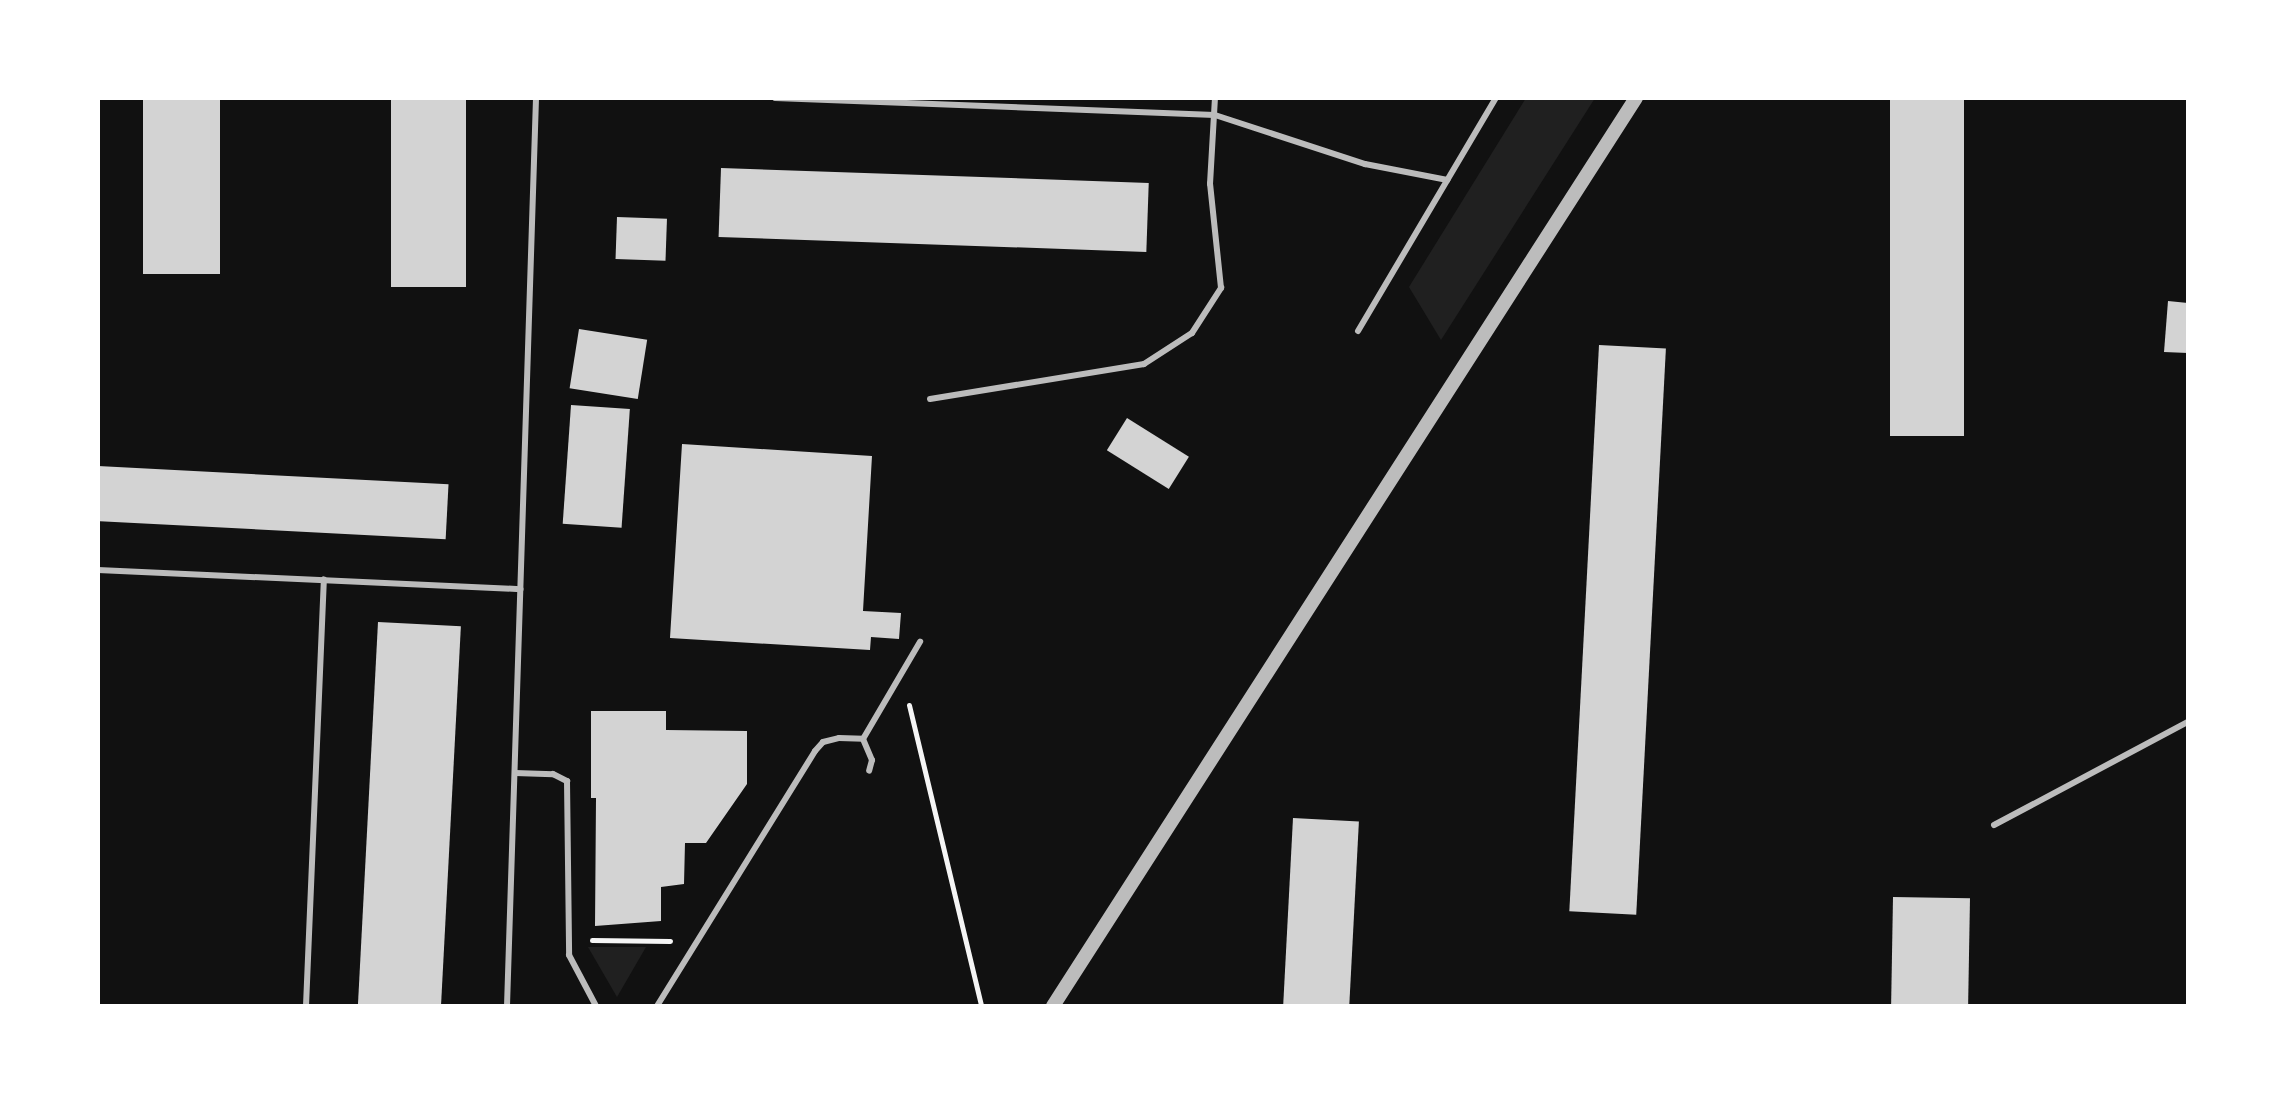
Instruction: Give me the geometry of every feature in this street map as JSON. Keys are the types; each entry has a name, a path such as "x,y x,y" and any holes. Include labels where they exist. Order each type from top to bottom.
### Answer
{"street":[{"path":"1053,1006 1636,98"}],"lane":[{"path":"507,1006 536,98"},
{"path":"775,98 1215,115 1365,164 1447,180"},
{"path":"930,399 1144,364 1192,333 1221,288 1210,184 1215,98"},
{"path":"1358,331 1496,98"},
{"path":"98,570 521,589"},
{"path":"306,1006 324,579"},
{"path":"863,739 920,642"},
{"path":"1994,825 2188,722"},
{"path":"863,739 872,760 869,771"},
{"path":"657,1006 815,751 823,742 863,739"},
{"path":"515,773 553,774 567,781 567,940 569,955 596,1006"}],"path":[{"path":"902,673 981,1006"},
{"path":"567,940 697,941"}],"shaded area":[{"path":"1526,98 1595,98 1441,340 1409,287"},
{"path":"588,947 646,947 617,997"}],"building":[{"path":"143,98 220,98 220,274 143,274"},
{"path":"391,98 466,98 466,287 391,287"},
{"path":"1890,98 1964,98 1964,436 1890,436"},
{"path":"721,168 1149,183 1146,252 719,237"},
{"path":"617,217 667,219 666,261 616,259"},
{"path":"2168,301 2188,303 2188,353 2164,352"},
{"path":"579,329 647,340 638,399 570,388"},
{"path":"1599,345 1666,349 1636,915 1569,911"},
{"path":"571,405 630,409 622,528 563,524"},
{"path":"1127,418 1189,457 1169,489 1107,450"},
{"path":"682,444 872,456 863,611 901,613 899,639 871,637 870,650 670,638"},
{"path":"98,466 449,484 446,539 98,521"},
{"path":"378,622 461,626 441,1006 358,1005"},
{"path":"591,711 666,711 666,730 747,731 747,784 706,843 685,843 684,884 661,887 661,921 595,926 596,798 591,798"},
{"path":"1293,818 1359,821 1349,1006 1283,1006"},
{"path":"1893,897 1970,898 1968,1006 1891,1006"}]}
